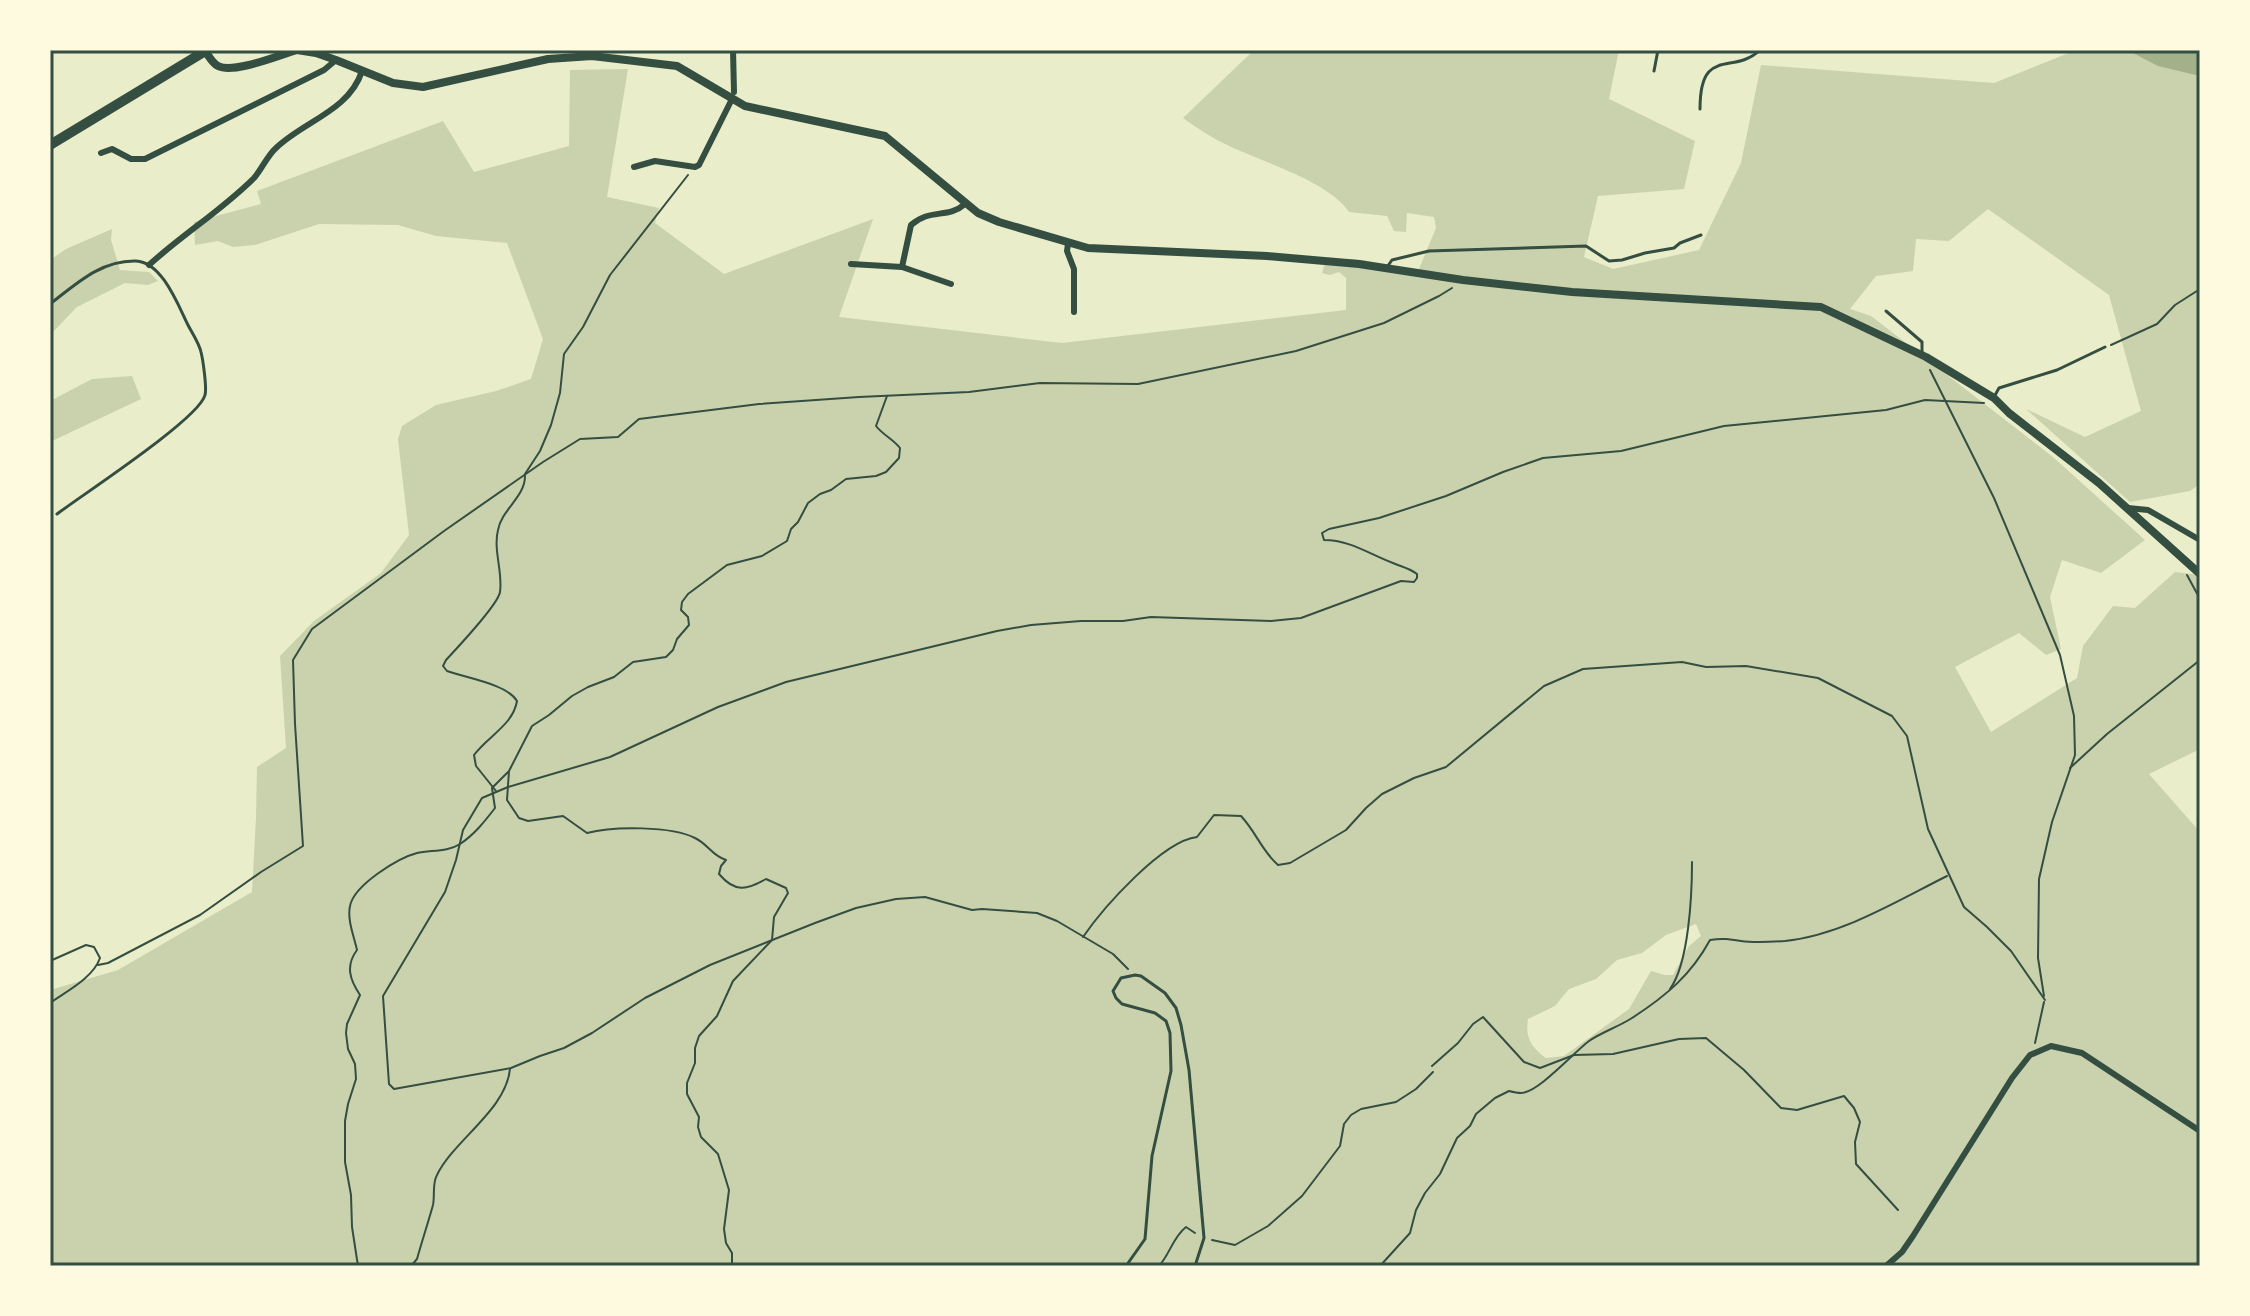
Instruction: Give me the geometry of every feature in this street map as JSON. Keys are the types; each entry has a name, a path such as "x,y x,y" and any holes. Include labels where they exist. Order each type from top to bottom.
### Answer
{"main road":[{"path":"50,145 206,50"}],"street":[{"path":"206,50 214,64 221,68 244,66 297,50 316,53 393,83 423,87 548,59 592,56 677,66 733,96 745,106 885,136 978,213 1068,244 1088,248 1267,256 1359,264 1572,292 1821,307 1922,355 1997,401 2127,508 2200,574"},
{"path":"634,167 655,161 695,167 702,161 733,96 733,50"},
{"path":"101,153 112,149 131,159 145,159 324,70 336,60"},
{"path":"149,265 256,176 276,148 344,101 358,84 362,71"},
{"path":"902,267 911,225 927,214 953,211 965,204"},
{"path":"1068,244 1067,251 1074,269 1074,312"},
{"path":"851,264 902,267 951,284"},
{"path":"2127,508 2148,510 2200,540"},
{"path":"1886,1266 1902,1252 2012,1078 2030,1055 2051,1046 2082,1053 2200,1131"}],"lane":[{"path":"1654,71 1658,50"},
{"path":"1700,109 1700,94 1714,66 1752,57 1760,50"},
{"path":"1386,268 1392,260 1429,251 1586,246 1609,261 1622,260 1674,248 1701,235"},
{"path":"50,304 97,269 117,262 140,261 149,265 172,292 201,351 205,395 197,410 176,428 57,514"},
{"path":"1886,311 1922,342 1922,355"},
{"path":"1997,401 1999,388 2057,370 2105,347"},
{"path":"1126,1266 1145,1239 1152,1156 1171,1071 1170,1033 1166,1021 1155,1013 1122,1004 1113,991 1121,978 1135,975 1165,993 1176,1008 1181,1025 1191,1085 1204,1238 1195,1266"}],"path":[{"path":"496,791 476,766 474,755 509,721 516,710 517,701 513,693 447,671 443,666 500,593 498,530 503,516 525,485 525,475 551,425 560,393 564,354 583,327 610,275 695,167"},
{"path":"98,965 108,963 200,915 303,846 293,660 312,629 444,531 580,439 618,437 639,419 759,404 969,392 1040,383 1138,384 1296,351 1384,323 1439,296 1463,280"},
{"path":"2105,347 2157,324 2175,305 2200,289"},
{"path":"1922,355 1994,498 2060,655 2074,716 2075,755 2052,822 2039,879 2038,958 2045,1000 2038,1035 2030,1055"},
{"path":"358,1266 345,1162 345,1121 356,1079 346,1033 360,995 351,981 349,968 357,950 349,915 350,902 366,883 390,866 417,853 459,845 481,827 495,808 492,788 509,771 532,726 572,696 614,677 633,662 666,657 689,625 688,617 681,610 682,602 701,583 727,565 751,561 787,541 808,503 820,494 846,479 886,472 899,458 900,448 876,426 887,396"},
{"path":"1135,975 1113,954 1057,921 1037,913 972,910 925,897 896,899 856,908 710,965 645,998 564,1048 511,1068 394,1089 389,1084 383,996 445,892 463,830 482,798 496,791 610,757 718,707 786,682 997,631 1031,625 1151,617 1271,621 1301,618 1401,581 1414,582 1417,578 1417,574 1409,568 1341,540 1324,540 1322,533 1446,496 1543,458 1621,451 1724,426 1886,410 1925,400 1997,401"},
{"path":"2069,769 2107,734 2200,660"},
{"path":"1082,938 1124,887 1175,844 1197,837 1214,815 1241,816 1254,829 1266,855 1278,865 1290,863 1346,830 1382,794 1446,767 1544,686 1583,669 1682,662 1706,667 1746,666 1818,678 1892,716 1907,736 1928,829 1964,907 2011,951 2045,1000"},
{"path":"509,771 507,800 519,818 528,821 563,816 587,833 603,829 678,831 704,843 709,851 726,860 719,874 732,885 751,888 766,879 786,888 788,893 774,917 772,940 733,981 717,1016 699,1036 695,1063 687,1083 687,1094 699,1117 701,1137 718,1154 729,1190 724,1229 726,1243 732,1253 732,1266"},
{"path":"1667,993 1675,983 1684,956 1692,862"},
{"path":"1380,1266 1410,1233 1416,1210 1440,1174 1457,1138 1470,1126 1476,1114 1509,1091 1523,1094 1537,1087 1587,1042 1630,1019 1667,993 1689,973 1710,940 1726,937 1743,942 1784,941 1808,937 1867,915 1949,875"},
{"path":"50,961 86,945 94,947 100,958 98,965 84,979 50,1003"},
{"path":"1432,1066 1483,1017 1524,1062 1540,1068 1574,1055 1613,1054 1679,1039 1706,1038 1744,1070 1781,1108 1797,1110 1844,1096 1860,1122 1855,1142 1856,1164 1898,1210"},
{"path":"411,1266 417,1259 434,1202 435,1179 452,1154 484,1119 509,1082 511,1068"},
{"path":"1159,1266 1174,1239 1186,1227 1204,1238 1235,1245 1268,1226 1302,1196 1340,1146 1344,1124 1351,1115 1361,1109 1396,1102 1416,1089 1433,1072"}],"shaded area":[{"path":"1254,50 1619,50 1609,99 1695,141 1684,189 1598,196 1584,257 1613,269 1699,250 1741,163 1761,65 1994,83 2076,50 2176,50 2200,65 2200,484 2190,491 2130,502 2026,409 2085,437 2141,411 2109,295 1988,209 1949,241 1916,239 1913,271 1876,276 1850,309 1871,316 2053,457 2145,540 2101,573 2062,560 2050,597 2061,649 2046,655 2019,633 1955,667 1991,732 2077,678 2083,646 2113,606 2135,608 2175,572 2200,575 2200,749 2149,774 2200,832 2200,1266 50,1266 50,990 118,970 252,892 257,767 286,748 280,656 314,621 381,573 409,535 398,439 402,426 436,405 531,379 543,339 507,243 436,236 398,225 319,224 255,245 233,247 218,241 195,245 194,222 261,204 257,191 443,121 474,172 569,146 570,70 628,69 607,197 659,208 655,223 724,274 873,219 839,317 1062,343 1346,310 1346,278 1339,272 1330,275 1322,273 1325,263 1336,260 1359,259 1416,276 1436,228 1434,217 1407,213 1406,232 1394,231 1387,216 1349,212 1310,181 1239,151 1183,118","holes":["1696,924 1701,936 1689,946 1673,975 1651,971 1629,1009 1564,1056 1546,1058 1533,1046 1527,1032 1528,1019 1555,1006 1569,989 1596,979 1617,960 1642,953 1666,935"]},
{"path":"2127,50 2200,50 2200,76 2158,66"},
{"path":"112,229 111,240 120,270 149,272 158,281 148,285 125,283 77,307 50,335 50,260 66,249"},
{"path":"132,376 141,399 50,442 50,398 52,400 92,379"}]}
